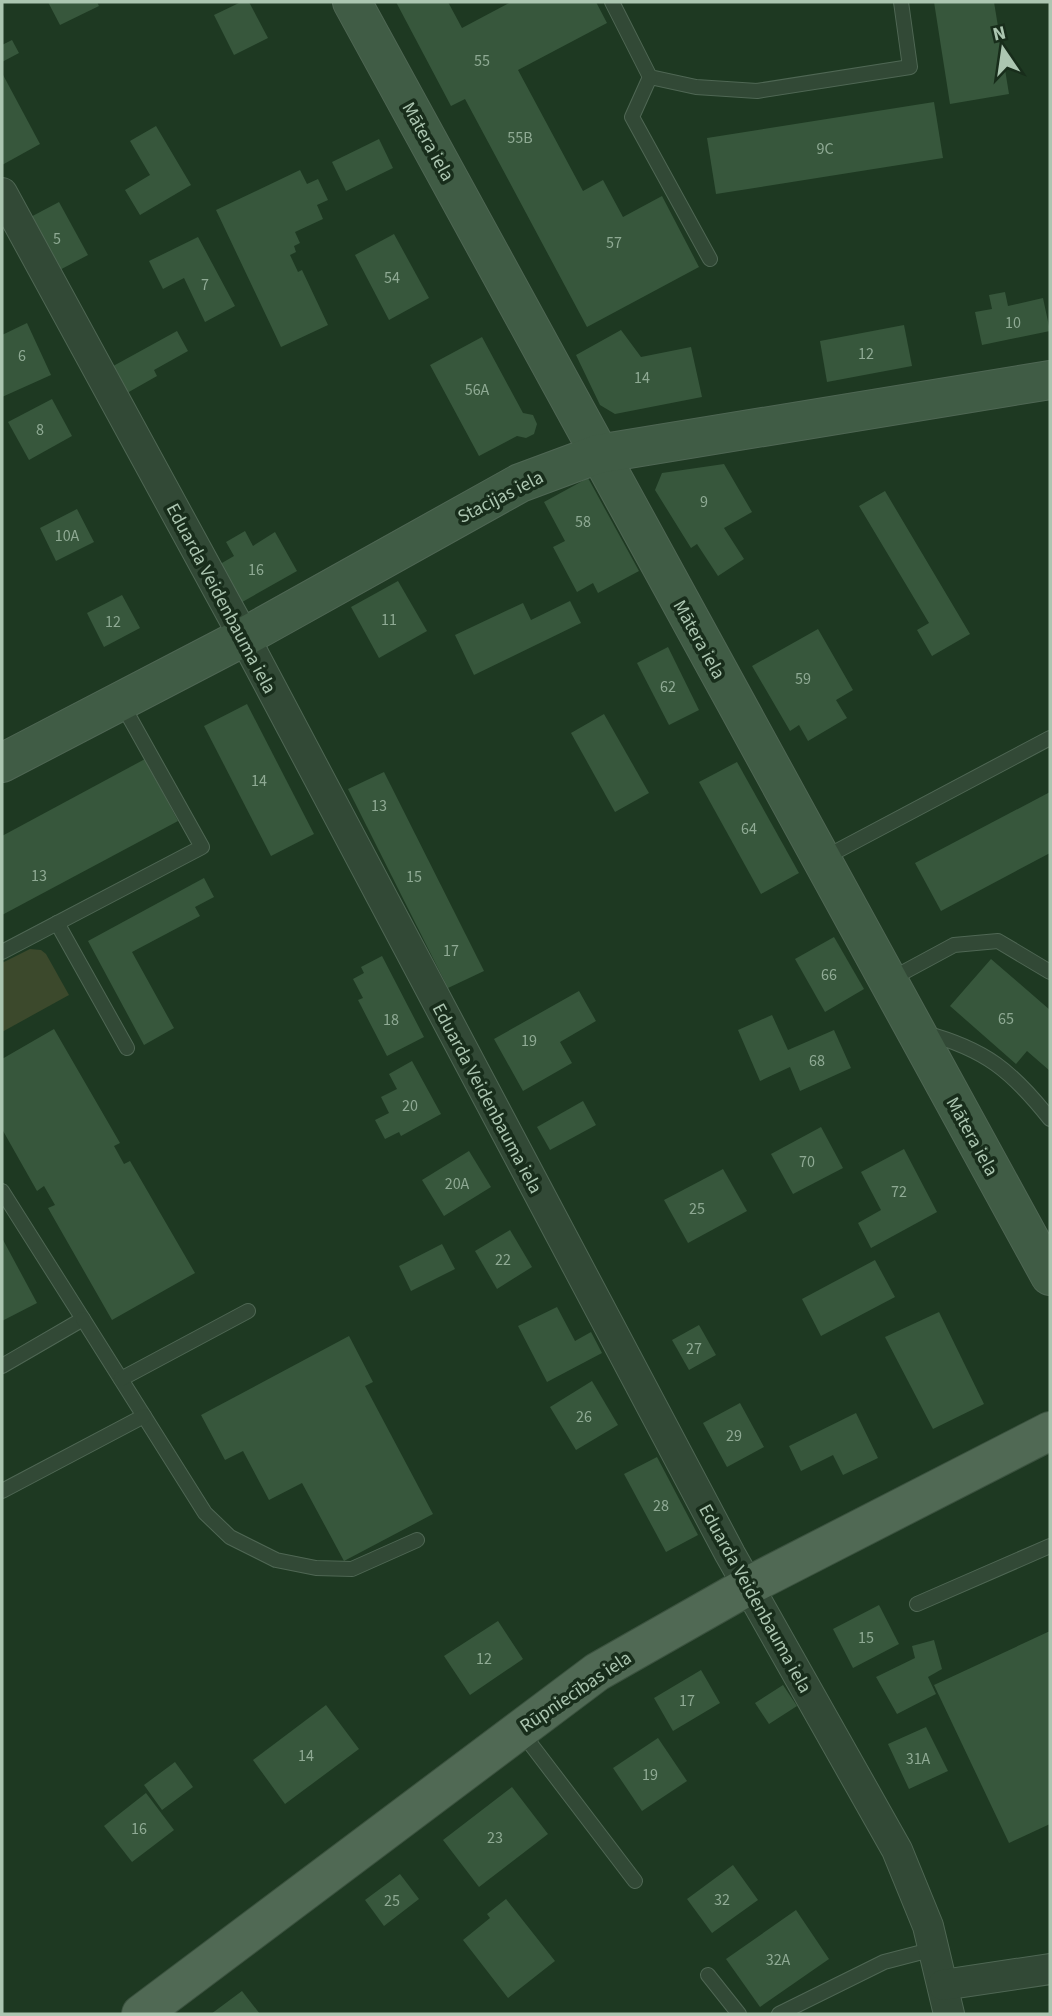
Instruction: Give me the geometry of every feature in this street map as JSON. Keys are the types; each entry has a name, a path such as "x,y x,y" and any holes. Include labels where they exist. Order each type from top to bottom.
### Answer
{"main road":[{"name":"Rūpniecības iela","path":"141,2014 597,1672 750,1585 1050,1431"}],"street":[{"name":"Mātera iela","path":"352,2 1050,1276"},
{"name":"Eduarda Veidenbauma iela","path":"2,192 244,637 730,1554 750,1585 897,1850 928,1926 949,2014"},
{"name":"Stacijas iela","path":"2,763 244,637 520,483 598,454 1050,380"},
{"path":"943,1985 1050,1969"}],"lane":[{"path":"612,2 650,77"},
{"path":"650,77 696,87 757,91 911,67 901,2"},
{"path":"650,77 632,117 710,259"},
{"path":"2,952 202,847 120,702"},
{"path":"821,859 1050,738"},
{"path":"57,923 127,1048"},
{"path":"888,981 954,945 999,941 1050,972"},
{"path":"915,1030 954,1041 991,1058 1050,1119"},
{"path":"2,1191 205,1514 230,1537 276,1560 316,1568 352,1569 417,1540"},
{"path":"121,1379 248,1311"},
{"path":"2,1366 83,1320"},
{"path":"2,1491 144,1416"},
{"path":"916,1604 1050,1546"},
{"path":"520,1729 635,1881"},
{"path":"779,2014 884,1962 934,1949"},
{"path":"708,1975 739,2014"}],"green space":[{"path":"30,949 41,950 46,954 69,995 2,1032 2,963"}],"building":[{"path":"48,2 97,2 99,6 60,25"},
{"path":"241,2 249,2 268,38 234,55 214,15"},
{"path":"396,2 448,2 462,28 511,2 596,2 607,23 518,70 583,191 603,180 623,217 662,196 699,267 587,327 465,99 451,106"},
{"path":"934,2 994,2 1009,94 950,104"},
{"path":"12,40 19,53 2,62 2,45"},
{"path":"2,73 40,144 2,165"},
{"path":"934,102 943,158 716,194 707,138"},
{"path":"156,126 191,185 140,215 125,190 150,175 130,141"},
{"path":"379,139 393,168 346,191 332,162"},
{"path":"300,170 307,184 318,179 328,200 317,205 323,219 295,232 300,243 294,246 296,252 290,255 298,272 302,270 328,325 281,347 216,210"},
{"path":"59,202 88,255 54,273 25,220"},
{"path":"394,234 429,298 389,320 355,255"},
{"path":"198,237 235,306 205,322 184,278 163,289 149,261"},
{"path":"1005,292 1008,306 1043,298 1050,331 982,345 975,312 992,309 989,295"},
{"path":"27,323 51,375 2,397 2,335"},
{"path":"904,325 912,366 827,382 820,341"},
{"path":"621,330 641,357 691,347 702,397 615,414 600,405 576,355"},
{"path":"177,331 188,351 154,370 157,376 120,397 106,370"},
{"path":"482,337 523,413 533,415 537,424 534,434 526,438 517,436 479,456 430,365"},
{"path":"52,399 72,436 29,460 8,422"},
{"path":"724,464 752,512 724,528 744,559 718,576 697,544 691,548 655,490 662,473"},
{"path":"588,478 639,571 598,593 593,583 577,592 553,547 565,541 544,502"},
{"path":"885,491 970,634 932,656 917,630 929,623 859,506"},
{"path":"77,509 94,542 56,561 40,528"},
{"path":"245,531 253,546 275,532 297,571 237,605 215,567 234,556 226,542"},
{"path":"398,581 427,631 379,658 351,607"},
{"path":"122,595 140,628 104,647 87,613"},
{"path":"570,601 581,623 474,675 455,635 523,603 531,620"},
{"path":"818,629 853,690 836,700 847,718 808,741 799,725 790,731 752,666"},
{"path":"668,647 699,710 669,725 637,663"},
{"path":"247,704 314,834 271,856 204,726"},
{"path":"604,714 649,793 615,812 571,733"},
{"path":"145,759 178,821 2,915 2,836"},
{"path":"737,762 799,873 761,894 699,782"},
{"path":"384,772 484,971 448,988 348,789"},
{"path":"1050,792 1050,853 941,911 915,863"},
{"path":"204,878 214,897 195,907 200,916 132,952 174,1028 144,1045 88,941"},
{"path":"834,937 864,989 825,1012 795,959"},
{"path":"382,956 424,1037 387,1056 358,1000 363,998 353,979 364,973 361,967"},
{"path":"991,959 1050,1010 1050,1071 1027,1051 1016,1064 950,1006"},
{"path":"579,991 596,1021 560,1042 572,1063 523,1091 494,1039"},
{"path":"772,1015 788,1050 834,1030 851,1068 800,1091 790,1067 760,1081 738,1030"},
{"path":"54,1029 120,1143 114,1146 124,1164 130,1161 195,1273 112,1320 48,1208 55,1205 44,1186 37,1191 2,1129 2,1059"},
{"path":"412,1061 441,1114 401,1136 399,1132 385,1139 375,1120 389,1113 381,1097 397,1089 389,1074"},
{"path":"583,1101 596,1125 550,1150 537,1127"},
{"path":"821,1127 843,1168 793,1194 771,1154"},
{"path":"904,1149 937,1212 871,1248 858,1223 881,1210 861,1172"},
{"path":"469,1151 491,1187 444,1216 422,1180"},
{"path":"723,1169 747,1211 688,1243 664,1200"},
{"path":"510,1230 532,1267 497,1289 475,1251"},
{"path":"2,1238 37,1303 2,1321"},
{"path":"442,1244 455,1269 411,1291 399,1266"},
{"path":"875,1260 895,1297 821,1336 802,1299"},
{"path":"557,1307 575,1341 591,1332 602,1353 547,1382 518,1326"},
{"path":"939,1312 984,1404 933,1429 885,1337"},
{"path":"699,1325 716,1355 689,1370 672,1340"},
{"path":"349,1336 373,1382 365,1386 433,1514 344,1561 302,1483 269,1500 243,1451 225,1460 201,1415"},
{"path":"592,1381 618,1425 576,1450 550,1407"},
{"path":"740,1403 764,1447 727,1467 703,1423"},
{"path":"856,1413 878,1458 843,1475 833,1455 801,1471 789,1446"},
{"path":"657,1457 698,1535 666,1552 624,1474"},
{"path":"879,1605 899,1644 853,1668 833,1629"},
{"path":"498,1621 523,1659 470,1695 444,1656"},
{"path":"1050,1631 1050,1824 1009,1843 934,1685"},
{"path":"934,1640 942,1669 928,1677 936,1694 897,1714 876,1677 915,1658 912,1646"},
{"path":"701,1670 720,1703 673,1731 654,1698"},
{"path":"783,1685 797,1706 769,1724 755,1703"},
{"path":"326,1705 359,1749 285,1804 253,1760"},
{"path":"926,1727 948,1771 909,1789 888,1744"},
{"path":"658,1738 687,1781 642,1811 613,1768"},
{"path":"175,1762 193,1787 162,1810 144,1785"},
{"path":"512,1787 548,1834 479,1887 443,1840"},
{"path":"146,1793 174,1830 132,1862 104,1826"},
{"path":"733,1865 758,1900 712,1933 687,1899"},
{"path":"400,1874 419,1899 384,1926 365,1900"},
{"path":"506,1899 555,1961 508,1998 463,1940 490,1918 487,1914"},
{"path":"796,1910 829,1959 760,2007 726,1959"},
{"path":"242,1991 260,2014 211,2014"}]}
